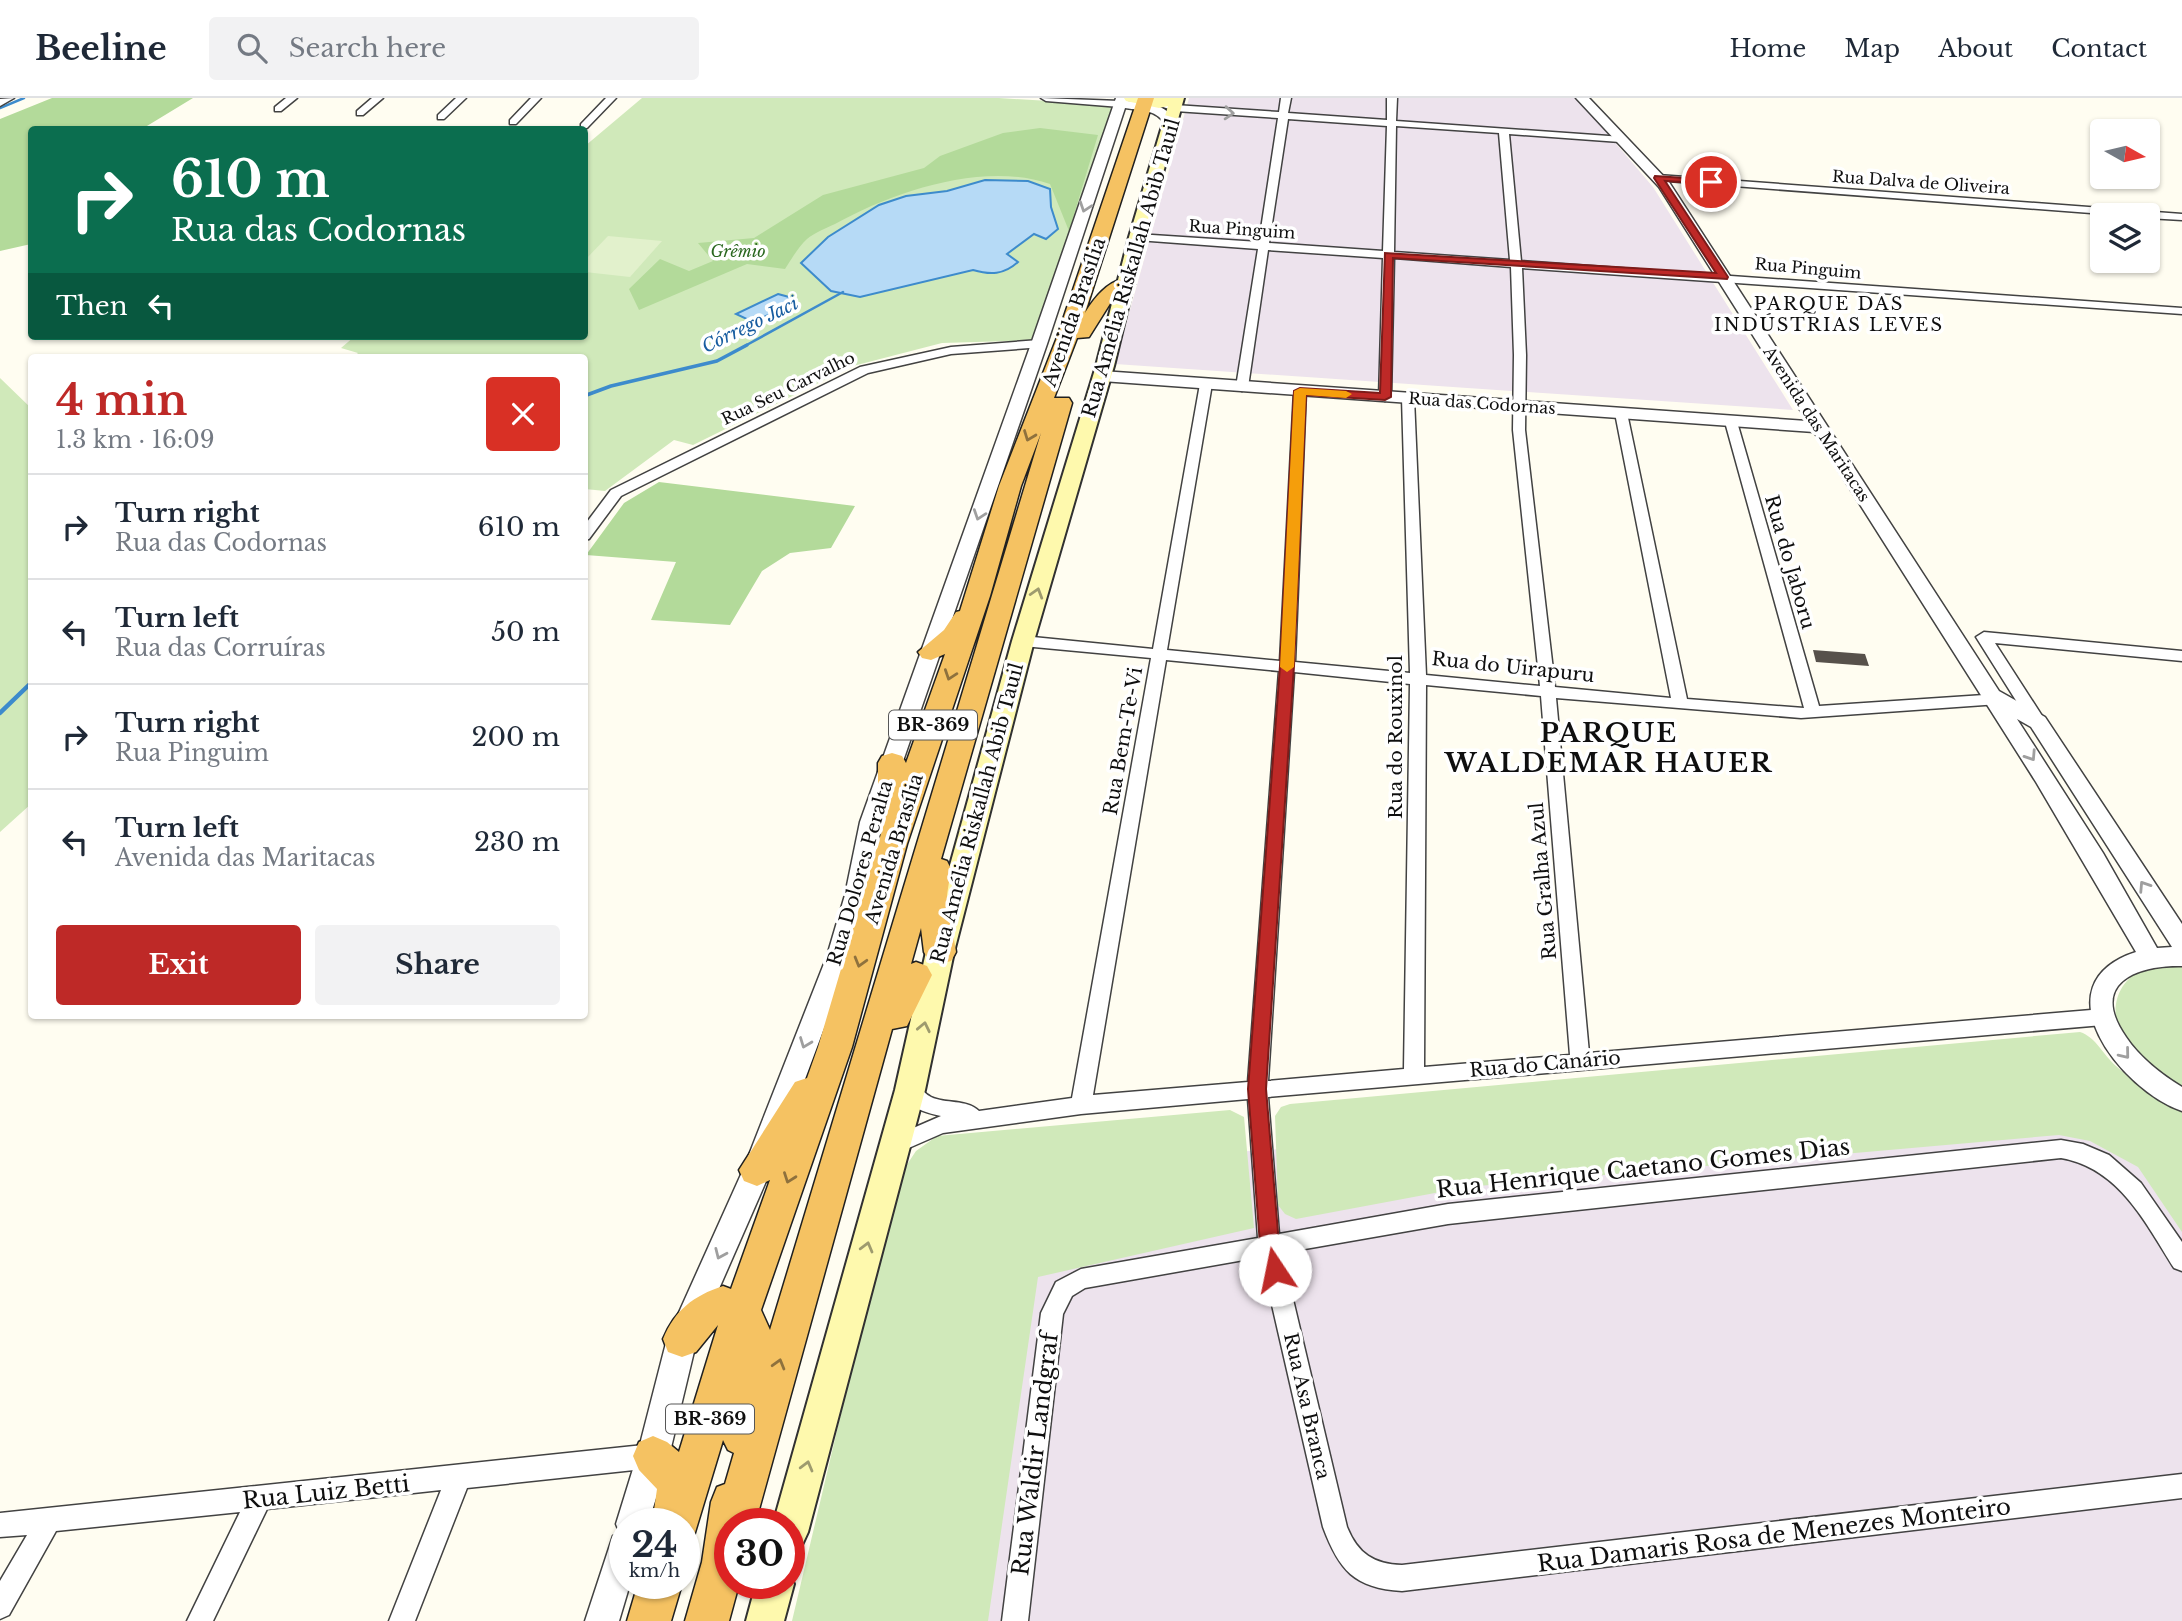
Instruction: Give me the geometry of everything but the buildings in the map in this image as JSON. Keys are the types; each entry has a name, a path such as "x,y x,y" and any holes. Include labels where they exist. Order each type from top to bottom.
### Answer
{"highway":[{"name":"Avenida Brasília","path":"683,1508 741,1313 835,1047 892,844 978,596 1010,486 1066,340 1118,184 1149,104"},
{"name":"Avenida Brasília","path":"738,1508 852,1109 922,967 948,786 1149,104"},
{"path":"1107,143 1117,159 1118,184"},
{"path":"1082,333 1104,298 1125,284"},
{"path":"931,652 958,631 978,596"},
{"path":"892,763 892,844"},
{"path":"884,879 885,955 922,967 948,786"},
{"path":"757,1170 835,1047"},
{"path":"682,1339 706,1308 723,1304 741,1313 752,1332 755,1352 734,1508"},
{"path":"653,1456 677,1477 680,1485 675,1508"},
{"name":"Avenida Brasília","path":"706,1621 714,1593"},
{"path":"649,1621 655,1599"}],"main road":[{"name":"Rua Amélia Riskallah Abib Tauil","path":"796,1508 910,1090 922,967 1103,371 1137,237 1149,104"},
{"path":"765,1621 771,1599"}],"street":[{"path":"0,103 9,98"},
{"path":"278,109 292,98"},
{"path":"360,113 378,98"},
{"path":"441,117 461,98"},
{"path":"513,122 536,98"},
{"path":"584,126 611,98"},
{"path":"1046,98 1620,139"},
{"path":"1243,382 1286,98"},
{"path":"1385,392 1392,98"},
{"name":"Avenida das Maritacas","path":"1582,98 1658,178 1995,697 2089,849 2150,956"},
{"name":"Rua Dolores Peralta","path":"637,1508 653,1456 682,1339 757,1170 839,956 857,895 871,822 1040,344 1107,143 1149,104"},
{"name":"Rua Gralha Azul","path":"1504,131 1516,263 1522,402 1519,430 1548,692 1580,1061"},
{"name":"Rua Dalva de Oliveira","path":"1658,178 2182,217"},
{"name":"Rua Pinguim","path":"1137,237 2182,311"},
{"name":"Rua Seu Carvalho","path":"588,531 616,493 864,370 908,357 996,345 1040,344"},
{"name":"Rua das Codornas","path":"1103,371 1817,424"},
{"name":"Rua das Codornas","path":"1103,371 1206,384 1243,382 1300,391 1385,392 1408,398 1429,395"},
{"name":"Rua Bem-Te-Vi","path":"1081,1105 1206,384"},
{"name":"Rua Asa Branca","path":"1300,391 1287,666 1257,1089 1269,1244 1335,1527 1347,1556 1367,1573"},
{"name":"Rua do Rouxinol","path":"1408,398 1418,679 1415,1075"},
{"name":"Rua das Codornas","path":"1522,402 1622,414 1654,412 1731,422 1817,424"},
{"path":"1622,414 1680,703"},
{"name":"Rua do Jaboru","path":"1731,422 1813,712"},
{"name":"Avenida das Maritacas","path":"2182,656 1984,637 2182,943"},
{"name":"Rua do Uirapuru","path":"1023,640 1548,692 1813,712 1995,697"},
{"name":"Avenida das Maritacas","path":"1995,697 2038,722"},
{"path":"2089,849 2119,849"},
{"path":"2182,957 2150,956 2136,959 2114,972 2103,991 2104,1017 2111,1036 2125,1056 2144,1075 2182,1100"},
{"name":"Rua do Canário","path":"988,1116 1257,1089 2104,1017"},
{"path":"910,1090 924,1104 936,1108 988,1116"},
{"path":"895,1145 941,1125 988,1116"},
{"name":"Rua Henrique Caetano Gomes Dias","path":"1064,1289 1081,1279 1448,1214 2061,1150 2080,1151 2110,1165 2132,1188 2182,1261"},
{"name":"Rua Waldir Landgraf","path":"1015,1621 1052,1313 1064,1289"},
{"name":"Rua Luiz Betti","path":"0,1525 653,1456"},
{"path":"402,1621 459,1477"},
{"name":"Rua Damaris Rosa de Menezes Monteiro","path":"1367,1573 1402,1577 2132,1494 2182,1486"},
{"path":"200,1621 259,1499"},
{"path":"0,1606 48,1522"},
{"path":"602,1621 609,1599"}],"shaded area":[{"path":"1189,98 1577,98 1653,187 1793,410 1115,364"},
{"path":"2111,1094 2182,1112 2182,1621 800,1621 919,1173"}],"green space":[{"path":"52,98 193,98 147,126 28,126 28,245 0,251 0,119"},
{"name":"Grêmio","path":"642,98 999,98 1116,105 1038,340 942,343 853,366 693,445 674,440 605,491 588,489 588,354 357,354 341,348 350,340 588,340 588,143"},
{"path":"1040,128 1098,135 1069,231 1050,184 997,176 969,178 912,191 858,212 810,237 785,269 747,264 639,310 629,289 660,259 689,271 713,261 698,243 754,238 823,195 924,168 940,156 1003,133"},
{"path":"608,236 662,241 630,277 588,272 588,257"},
{"path":"0,378 28,405 28,807 0,832"},
{"path":"659,482 855,506 831,548 790,553 762,571 730,625 651,620 676,562 588,555 624,503"},
{"path":"2182,965 2182,1094 2129,1046 2118,1025 2116,1003 2125,983 2133,975 2148,968"},
{"path":"2080,1032 2091,1038 2112,1062 2132,1079 2182,1111 2182,1232 2138,1167 2090,1141 2059,1135 1467,1187 1296,1219 1285,1214 1278,1205 1275,1116 1281,1107 1290,1104"},
{"path":"1230,1110 1244,1117 1254,1228 1038,1277 988,1621 792,1621 797,1599 805,1599 805,1566 896,1181 916,1151 937,1136"}],"water":[{"path":"985,180 1028,181 1050,189 1051,207 1058,229 1046,239 1034,234 1007,254 1018,262 1002,272 985,273 973,270 860,297 831,291 801,263 828,237 879,205 906,196 947,191"},
{"path":"778,294 796,302 753,322 736,314"}],"waterway":[{"path":"0,108 24,98"},
{"name":"Córrego Jaci","path":"743,347 843,292"},
{"name":"Córrego Jaci","path":"588,395 611,386 717,361 747,345"},
{"name":"Córrego Jaci","path":"0,713 28,686"}],"slow traffic":[{"path":"1287,667 1300,391 1346,394"}],"district":[{"name":"PARQUE DAS INDÚSTRIAS LEVES","path":"1829,314"},
{"name":"PARQUE WALDEMAR HAUER","path":"1609,748"}],"route":[{"path":"1275,1270 1269,1244 1257,1089 1287,666 1300,391 1385,397 1388,255 1723,277 1658,178 1711,182"}]}
